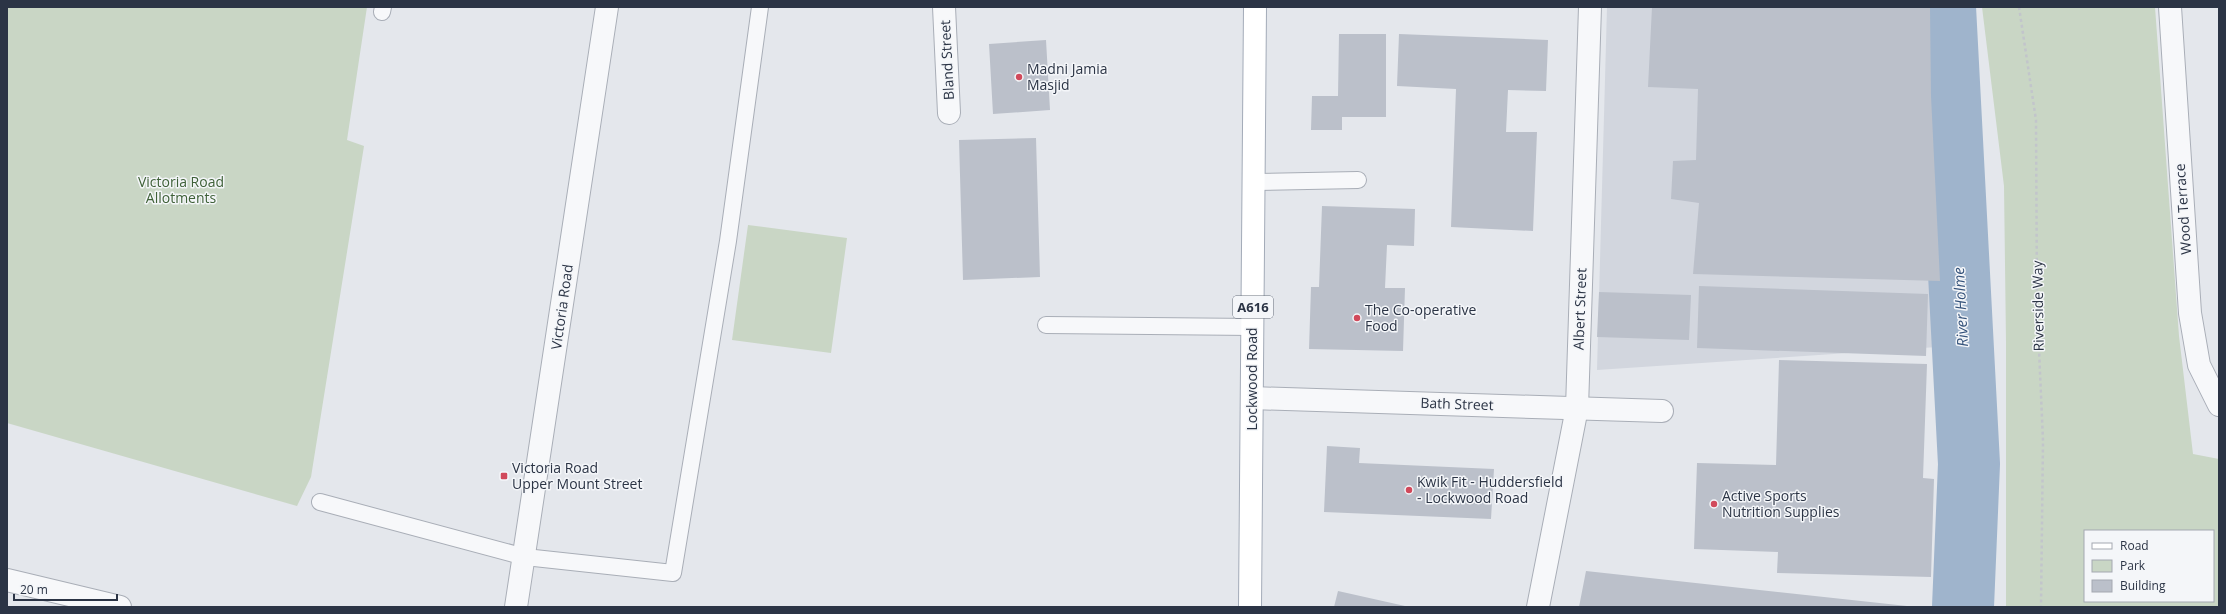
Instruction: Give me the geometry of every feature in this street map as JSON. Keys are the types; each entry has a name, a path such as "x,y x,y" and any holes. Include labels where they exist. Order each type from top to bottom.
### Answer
{"main road":[{"name":"Lockwood Road","path":"1250,607 1255,7"}],"street":[{"name":"Victoria Road","path":"516,607 525,557 607,7"},
{"name":"Bland Street","path":"944,7 949,113"},
{"name":"Albert Street","path":"1538,607 1577,408 1590,7"},
{"name":"Wood Terrace","path":"2170,7 2190,313 2199,365 2219,405"},
{"name":"Bath Street","path":"1252,398 1662,411"},
{"path":"7,580 120,607"}],"lane":[{"path":"320,502 525,557 673,574 728,241 760,7"},
{"path":"1254,182 1358,180"},
{"path":"1046,325 1253,327"}],"path":[{"name":"Riverside Way","path":"2019,7 2036,120 2037,303 2043,440 2041,607"}],"shaded area":[{"path":"1607,7 1941,7 1952,346 1597,370"}],"green space":[{"name":"Victoria Road Allotments","path":"7,7 367,7 347,140 364,146 311,477 297,506 7,423"},
{"path":"1982,7 2155,7 2179,336 2193,454 2219,459 2219,607 2006,607 2006,342 2004,186"},
{"path":"748,225 847,238 831,353 732,340"}],"building":[{"path":"1652,7 1930,7 1931,96 1940,281 1693,274 1699,203 1671,199 1673,161 1696,160 1698,89 1648,87"},
{"path":"1339,34 1386,34 1386,117 1342,117 1342,130 1311,130 1312,96 1338,96"},
{"path":"1399,34 1548,40 1546,91 1508,90 1506,132 1537,132 1533,231 1451,227 1456,89 1397,86"},
{"name":"Madni Jamia Masjid","path":"1046,40 1050,110 993,114 989,44"},
{"path":"1036,138 1040,277 963,280 959,140"},
{"path":"1322,206 1415,209 1414,246 1387,245 1385,288 1405,288 1403,351 1309,349 1311,287 1319,287"},
{"path":"1699,286 1928,294 1926,356 1697,348"},
{"path":"1599,292 1691,295 1689,340 1597,337"},
{"path":"1779,360 1927,364 1923,478 1934,479 1931,577 1777,573 1778,552 1694,549 1697,463 1776,465"},
{"name":"Kwik Fit - Huddersfield - Lockwood Road","path":"1327,446 1360,448 1359,463 1494,469 1491,519 1324,512"},
{"path":"1586,571 1907,606 1907,607 1579,607"},
{"path":"1338,591 1405,606 1405,607 1334,607"}],"waterway":[{"name":"River Holme","path":"1945,7 1969,464 1963,607"}],"place":[{"name":"Madni Jamia Masjid","path":"1019,77"},
{"name":"The Co-operative Food","path":"1357,318"},
{"name":"Victoria Road Upper Mount Street","path":"504,476"},
{"name":"Kwik Fit - Huddersfield - Lockwood Road","path":"1409,490"},
{"name":"Active Sports Nutrition Supplies","path":"1714,504"}]}
